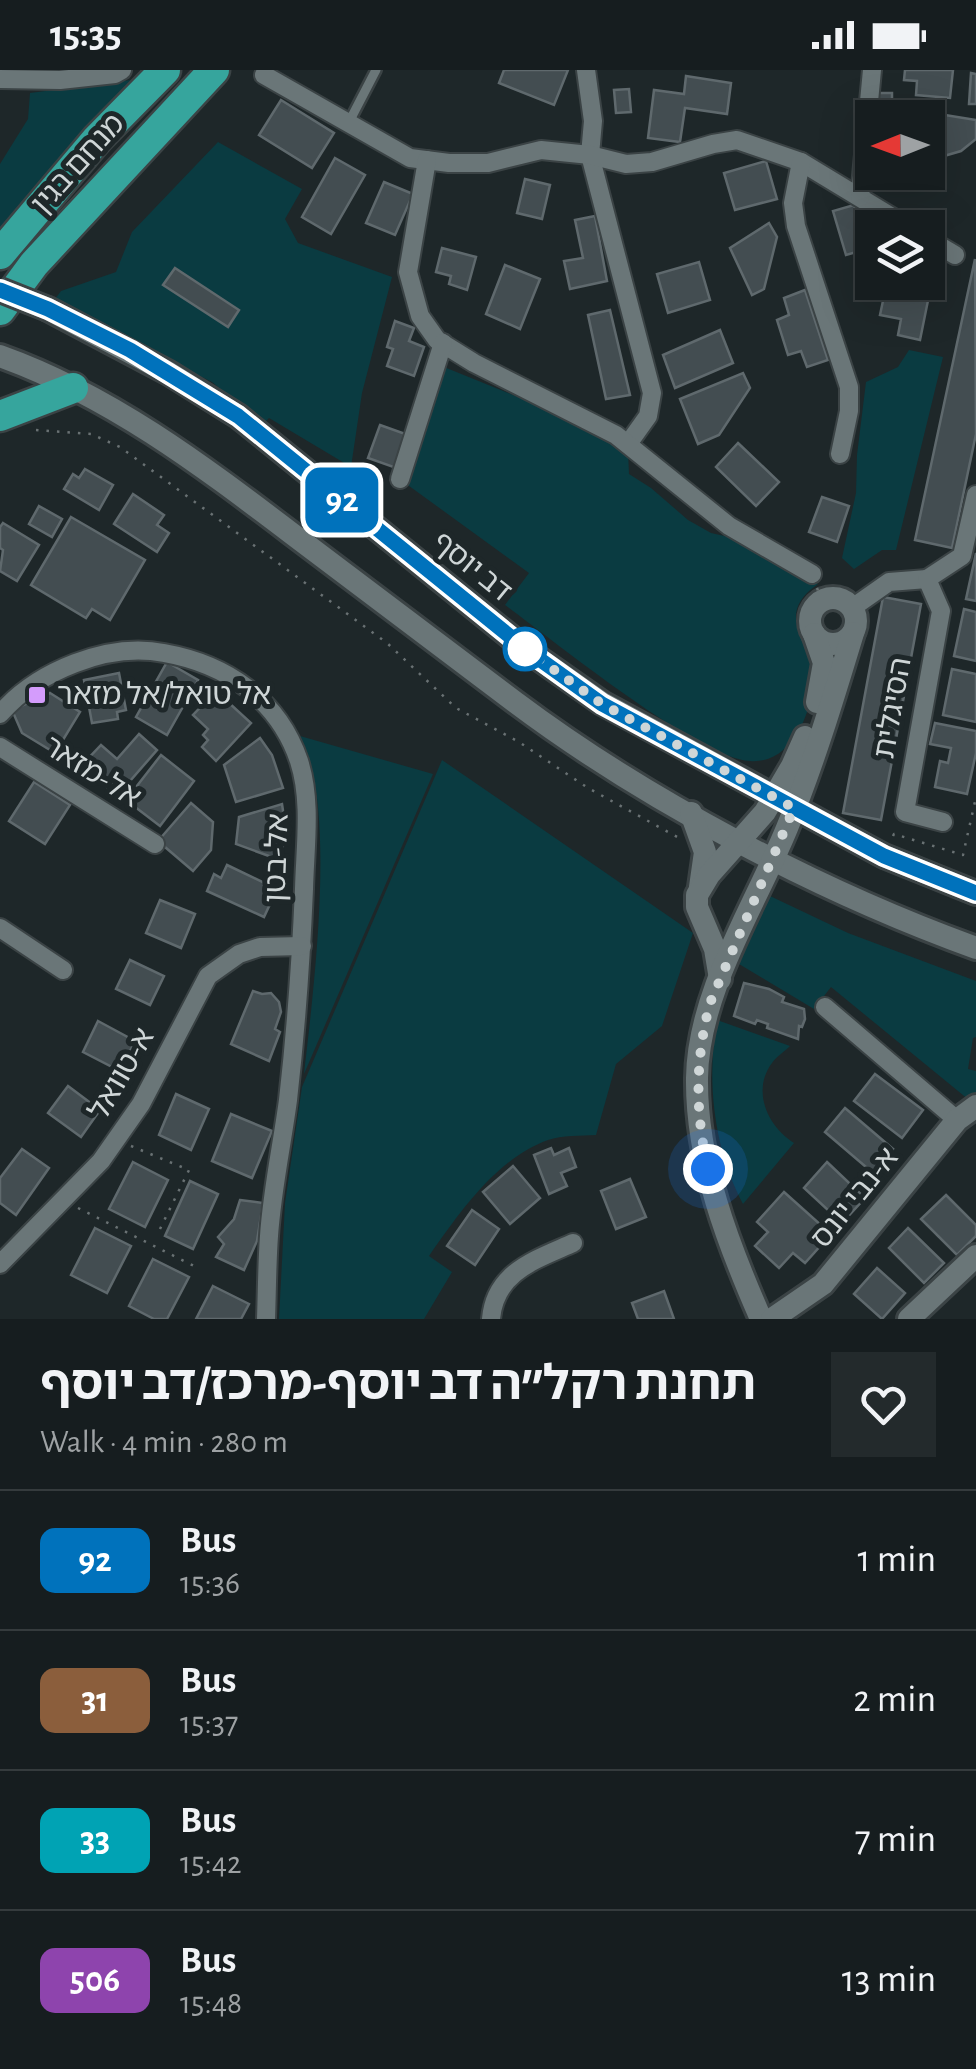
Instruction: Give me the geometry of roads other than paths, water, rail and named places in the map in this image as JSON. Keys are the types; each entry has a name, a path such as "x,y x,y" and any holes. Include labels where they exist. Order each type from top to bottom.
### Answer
{"highway":[{"name":"מנחם בגין","path":"0,254 97,139 166,70"},
{"name":"מנחם בגין","path":"0,310 34,264 214,70"},
{"path":"10,411 72,388"}],"main road":[{"name":"דב יוסף","path":"0,290 130,350 238,416 528,651 602,704 884,856 976,893"},
{"path":"0,356 72,388 163,439 519,705 595,756 774,858 872,906 976,948"},
{"path":"838,598 852,608 856,623 853,634 843,642 830,644 814,634 811,616 822,601 838,598"},
{"name":"הסיגלית","path":"784,803 823,679 824,663 814,634"},
{"name":"הסיגלית","path":"742,841 784,803 853,634"},
{"path":"740,780 772,770 799,752"},
{"path":"761,1319 720,1208 698,1114 701,1036 720,979 774,858 784,803"},
{"path":"691,814 704,848 705,866 697,908 715,949 720,979"},
{"path":"700,888 742,841"},
{"path":"704,922 722,929 744,925"},
{"name":"א-נבי יונס","path":"772,1319 823,1284 967,1113"},
{"path":"909,1319 976,1256"}],"street":[{"path":"0,79 60,80 122,70"},
{"path":"586,70 593,121 590,155 652,392 648,416 628,444"},
{"path":"860,197 872,70"},
{"path":"266,72 410,158 488,163 540,150 590,155 626,164 652,162 737,140 800,162 881,210"},
{"path":"427,160 408,272 420,316 443,344 616,434 728,526 812,574"},
{"path":"800,162 793,203 796,226 849,387 850,412 840,454"},
{"path":"945,249 955,255"},
{"path":"400,479 443,344"},
{"path":"852,608 889,582 927,579 962,556 976,495"},
{"name":"הסיגלית","path":"927,579 942,610 905,812 943,822"},
{"name":"אל-בטן","path":"0,714 32,685 92,658 126,651 157,651 214,666 234,677 276,717 299,761 307,806 302,946 288,1099 269,1234 266,1319"},
{"name":"אל-מזאר","path":"0,747 156,844"},
{"path":"0,928 63,970"},
{"name":"א-טוואל","path":"0,1264 101,1161 141,1104 208,976 238,954 260,947 302,946"},
{"path":"824,1007 967,1113"},
{"path":"491,1319 498,1290 511,1274 573,1244"}],"lane":[{"path":"348,124 376,70"}],"place":[{"name":"אל טואל/אל מזאר","path":"37,695"}]}
